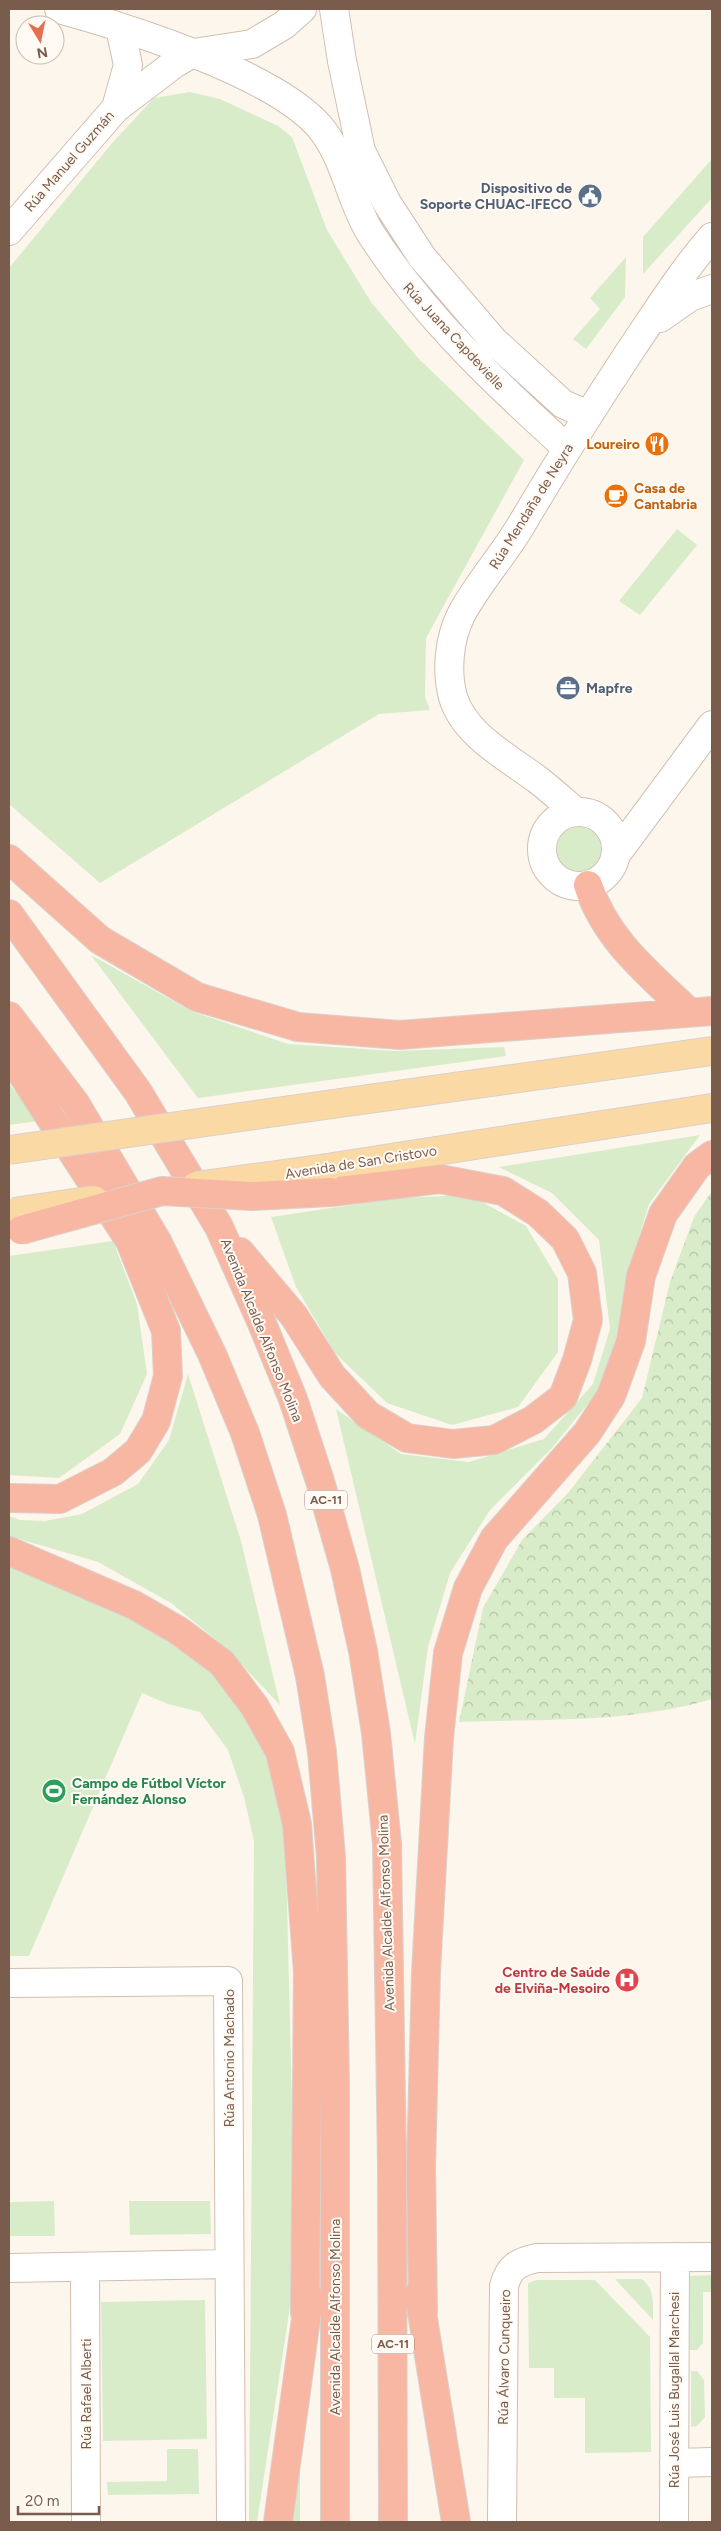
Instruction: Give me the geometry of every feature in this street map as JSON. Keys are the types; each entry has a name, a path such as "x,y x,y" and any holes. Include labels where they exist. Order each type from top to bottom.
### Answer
{"highway":[{"path":"9,859 100,940 197,997 298,1027 400,1035 701,1012"},
{"path":"588,885 596,908 623,949 701,1012"},
{"name":"Avenida Alcalde Alfonso Molina","path":"9,914 138,1092 219,1227 261,1321 296,1408 320,1481 345,1570 363,1651 376,1733 387,1844 392,2165 394,2522"},
{"name":"Avenida Alcalde Alfonso Molina","path":"9,1016 75,1103 158,1243 212,1354 245,1433 272,1515 310,1676 322,1752 331,1857 335,2085 335,2522"},
{"path":"9,1054 130,1241 166,1331 168,1376 156,1421 138,1450 113,1472 60,1499 9,1498"},
{"path":"423,2312 421,2166 426,1972 439,1738 448,1653 468,1588 494,1539 587,1434 612,1396 631,1341 641,1276 663,1214 697,1166 712,1155"},
{"path":"13,1222 162,1191 252,1196 329,1180 440,1179 503,1191 538,1214 565,1238 582,1273 588,1320 577,1360 563,1397 533,1420 494,1440 453,1444 407,1438 368,1415 338,1382 294,1316 219,1227"},
{"path":"9,1551 134,1605 179,1631 222,1663 255,1707 280,1752 297,1824 308,1973 306,2313"},
{"path":"391,2083 426,1972"},
{"path":"308,1973 335,2085"},
{"path":"392,2165 423,2312 456,2522"},
{"path":"278,2522 306,2313 335,2168"}],"main road":[{"path":"9,1150 712,1051"},
{"name":"Avenida de San Cristovo","path":"329,1180 712,1108"}],"street":[{"name":"Rúa Juana Capdevielle","path":"59,9 193,53 270,89 297,107 319,126 335,151 352,197 370,232 397,274 452,338 508,395 567,448"},
{"path":"116,108 174,64 193,53 252,44 284,25 302,9"},
{"name":"Rúa Juana Capdevielle","path":"334,9 342,61 361,151 387,203 422,257 494,341 563,404 588,415"},
{"name":"Rúa Manuel Guzmán","path":"9,230 116,108 128,65 120,28"},
{"name":"Rúa Mendaña de Neyra","path":"576,812 477,733 463,716 454,699 450,681 452,646 461,616 515,535 567,448 640,336 701,264 712,237"},
{"path":"640,336 672,308 690,296 712,289"},
{"path":"615,856 614,836 594,814 567,813 551,823 542,842 541,854 544,864 558,880 578,886 588,885 606,874 615,856 712,725"},
{"path":"538,780 551,823"},
{"path":"601,820 637,809 662,792"},
{"name":"Rúa Antonio Machado","path":"9,1983 228,1981 231,2522"},
{"name":"Rúa José Luis Bugallal Marchesi","path":"674,2522 675,2257"},
{"name":"Rúa Álvaro Cunqueiro","path":"502,2522 504,2286 507,2275 513,2266 537,2258 712,2257"},
{"path":"9,2268 229,2264"},
{"name":"Rúa Rafael Alberti","path":"85,2267 86,2522"},
{"path":"674,2463 712,2462"}],"green space":[{"path":"190,92 220,99 278,126 292,137 327,230 371,302 418,358 524,460 426,638 425,697 430,710 379,714 100,883 9,804 9,268 113,142 154,98"},
{"path":"712,159 712,198 643,274 643,237"},
{"path":"626,257 625,297 586,349 573,339 600,309 590,298"},
{"path":"677,529 697,545 640,615 619,601"},
{"path":"579,827 591,831 597,837 601,849 597,861 591,867 579,871 567,867 561,861 557,849 561,837 567,831"},
{"path":"91,955 191,1011 288,1044 394,1051 504,1047 506,1056 198,1098"},
{"path":"9,1084 38,1121 9,1125"},
{"path":"700,1135 649,1204 629,1269 623,1332 599,1390 552,1448 490,1510 450,1573 428,1647 415,1744 336,1409 401,1454 469,1462 544,1439 593,1384 610,1329 599,1240 552,1193 499,1167"},
{"path":"712,1191 712,1699 682,1707 619,1716 554,1720 459,1722 483,1608 522,1540 568,1493 642,1398 670,1282 694,1217"},
{"path":"469,1195 526,1226 558,1279 558,1352 518,1407 452,1425 387,1403 335,1353 296,1287 271,1217 398,1198"},
{"path":"113,1241 137,1304 147,1374 120,1434 59,1478 9,1475 9,1256"},
{"path":"188,1374 241,1541 280,1705 226,1648 171,1603 98,1562 9,1536 9,1516 20,1520 45,1521 82,1514 138,1484 169,1440"},
{"path":"9,1567 96,1599 159,1633 216,1673 242,1705 275,1768 285,1821 296,2268 257,2522 249,2522 254,1841 244,1797 228,1750 200,1712 168,1704 142,1693 29,1956 9,1956"},
{"path":"54,2201 55,2236 9,2236 9,2202"},
{"path":"129,2201 210,2201 211,2234 130,2235"},
{"path":"712,2275 712,2292 703,2292 703,2343 697,2350 690,2350 690,2276"},
{"path":"615,2279 642,2279 646,2283 652,2298 653,2320"},
{"path":"536,2280 595,2280 650,2337 651,2452 585,2453 585,2398 554,2398 554,2368 529,2368 528,2283"},
{"path":"205,2300 207,2439 103,2441 101,2302"},
{"path":"691,2371 697,2371 704,2380 705,2417 697,2426 691,2427"},
{"path":"167,2449 198,2449 199,2494 108,2495 107,2482 167,2481"},
{"path":"300,2459 300,2522 290,2522"}],"place":[{"name":"Dispositivo de Soporte CHUAC-IFECO","path":"590,196"},
{"name":"Loureiro","path":"657,444"},
{"name":"Casa de Cantabria","path":"616,496"},
{"name":"Mapfre","path":"568,688"},
{"name":"Campo de Fútbol Víctor Fernández Alonso","path":"54,1791"},
{"name":"Centro de Saúde de Elviña-Mesoiro","path":"627,1980"}]}
